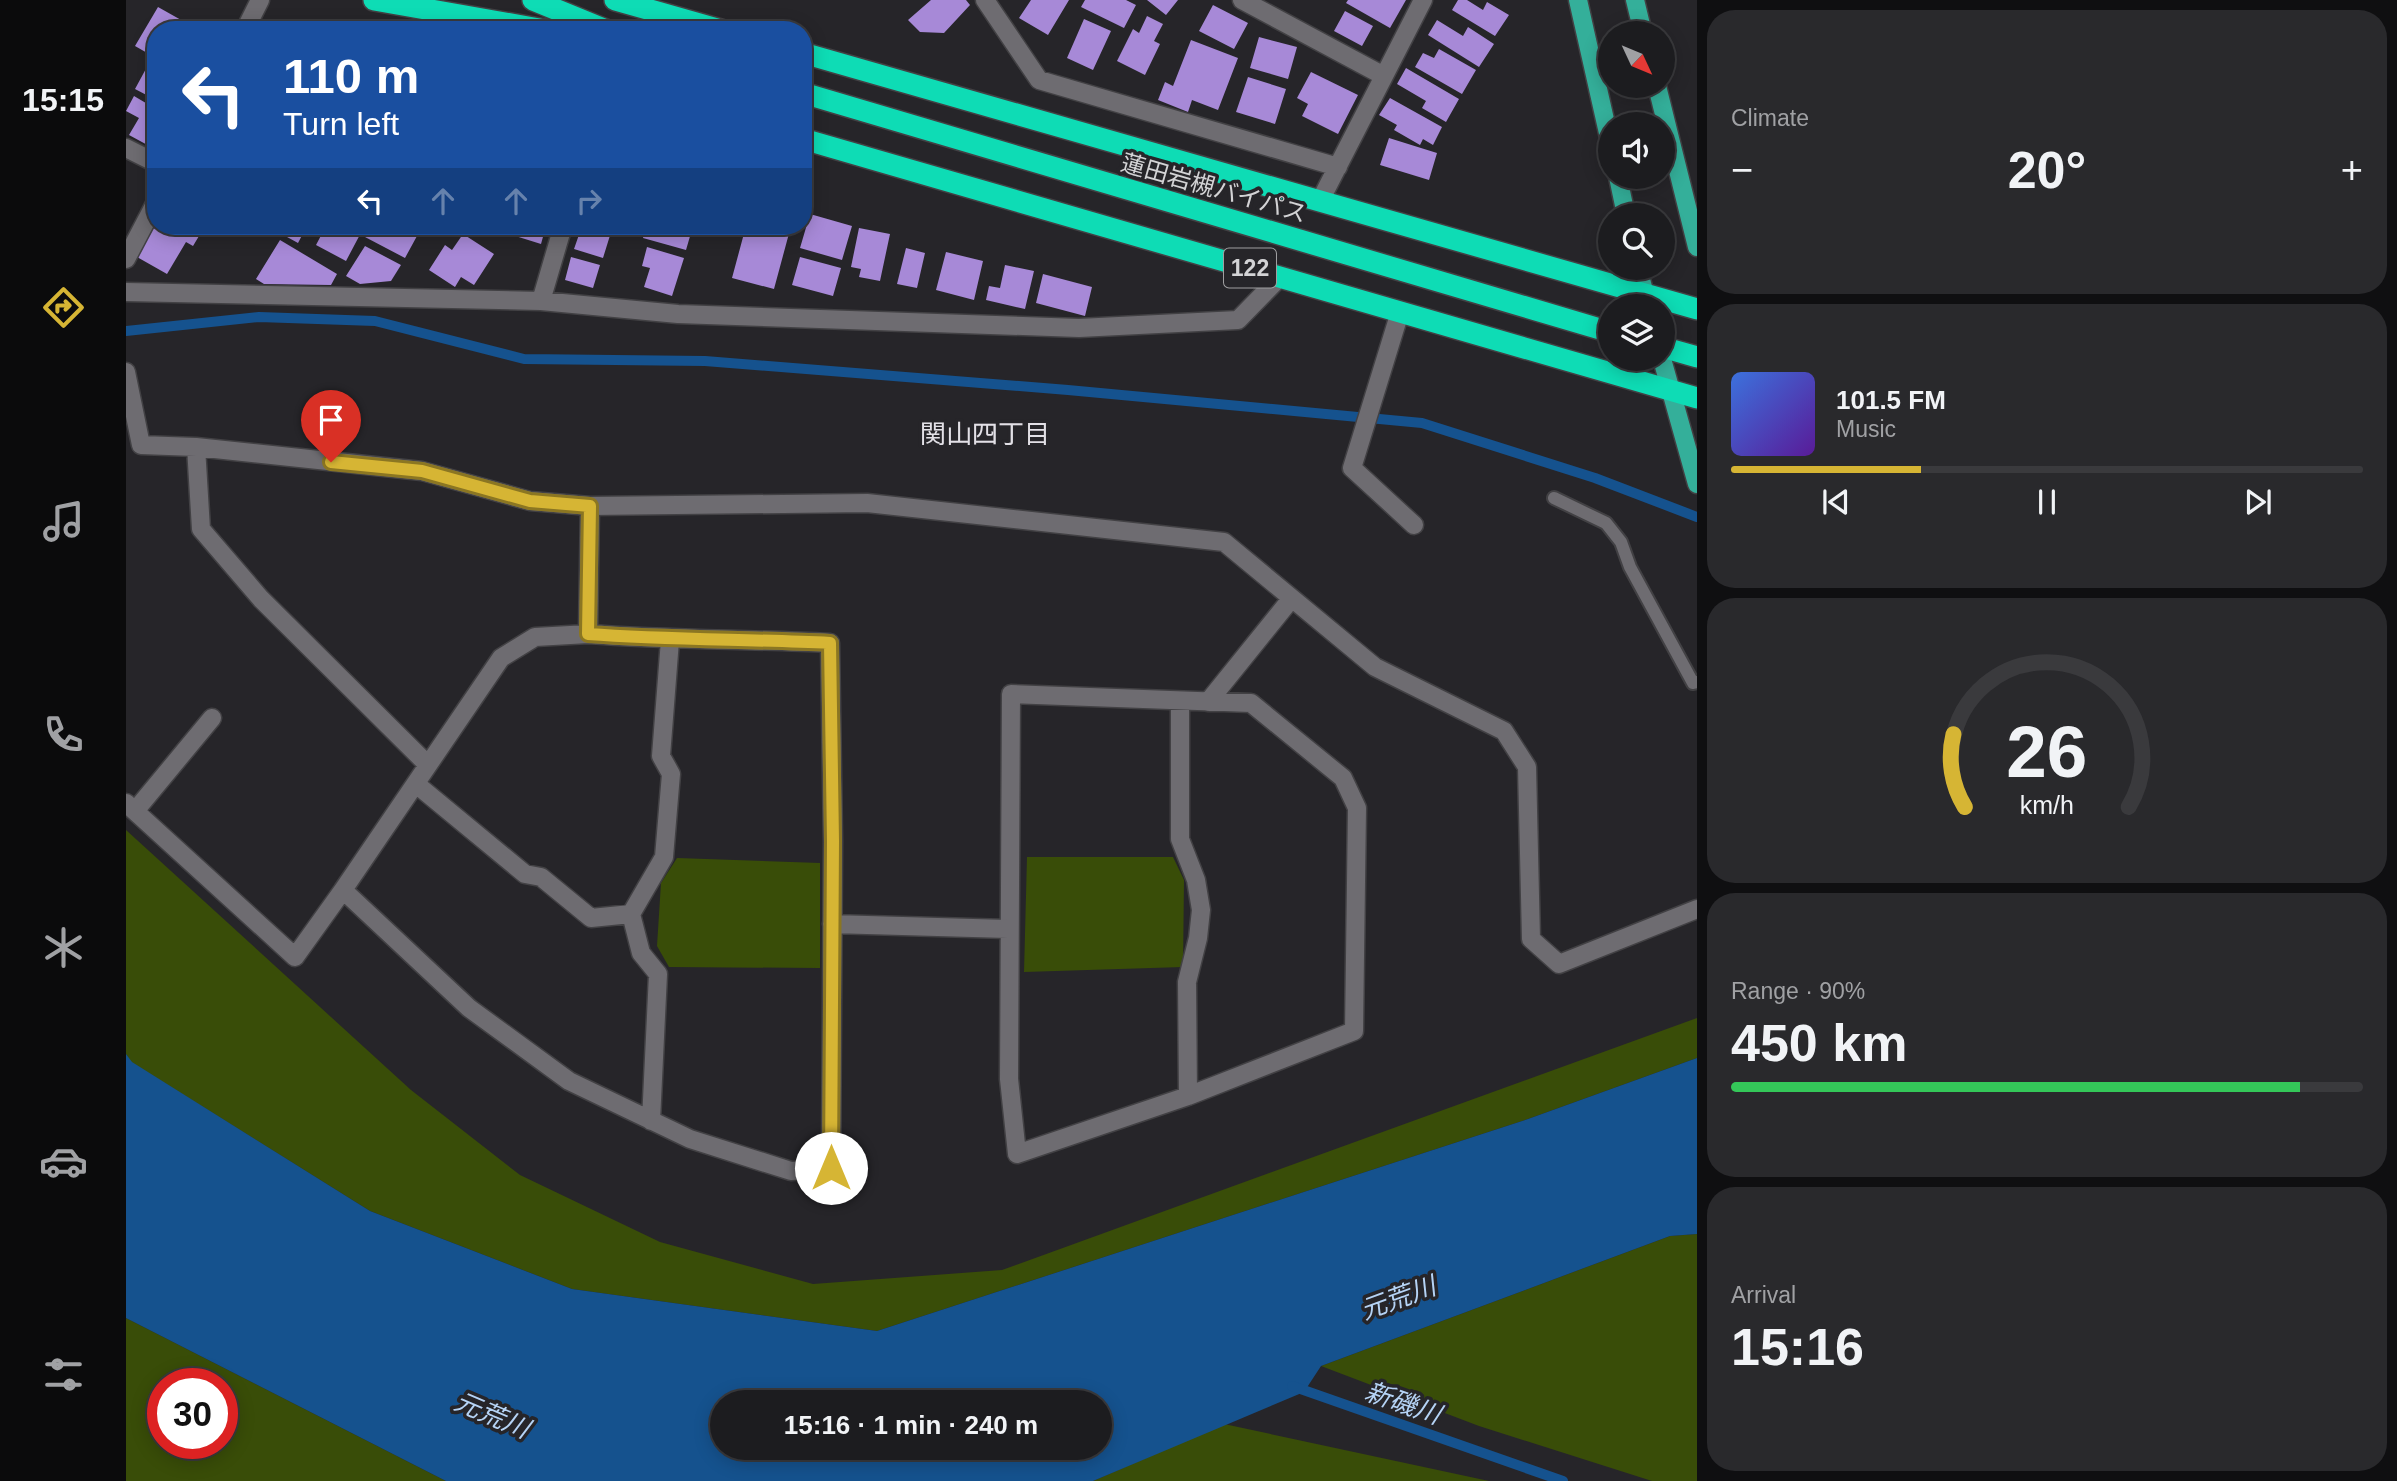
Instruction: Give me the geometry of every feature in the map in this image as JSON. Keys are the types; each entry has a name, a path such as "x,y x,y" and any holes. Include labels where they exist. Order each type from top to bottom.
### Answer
{"highway":[{"path":"533,0 584,21"},
{"path":"615,0 689,21"},
{"path":"377,1 437,21"},
{"path":"377,1 493,21"},
{"path":"812,56 1320,201 1626,294"},
{"name":"蓮田岩槻バイパス","path":"812,96 1598,328"},
{"name":"122","path":"812,142 1697,398"},
{"path":"1675,305 1697,309"},
{"path":"1675,351 1697,357"}],"main road":[{"path":"1578,0 1603,112"},
{"path":"1635,0 1640,21"},
{"path":"1660,98 1697,247"},
{"path":"1665,371 1697,484"}],"street":[{"path":"250,21 261,0"},
{"path":"985,0 1039,80 1338,167"},
{"path":"1242,0 1382,75"},
{"path":"1320,201 1382,75 1423,0"},
{"path":"126,148 147,158"},
{"path":"126,260 147,219"},
{"path":"541,301 560,235"},
{"path":"126,292 541,301 678,314 1079,328 1238,320 1280,277"},
{"path":"1400,312 1352,468 1415,525"},
{"path":"126,372 134,444 196,447 422,471 530,501 590,506 867,503 1224,542 1290,599 1376,667 1504,731 1527,767 1531,939 1559,964 1697,909"},
{"path":"196,447 201,529 261,599 428,765"},
{"path":"588,634 590,506"},
{"path":"1208,702 1290,599"},
{"path":"212,718 130,807 295,957 501,658 535,637 588,634 670,640 741,639 830,643 831,1168 791,1171 690,1139 569,1081 469,1008 343,890"},
{"path":"651,1121 658,974 641,953 631,914 664,857 671,774 661,756 670,640"},
{"path":"1011,694 1180,703 1208,702 1251,703 1343,778 1357,808 1354,1031 1188,1096 1017,1154 1009,1079 1011,694"},
{"path":"1180,703 1181,839 1196,880 1201,909 1198,938 1186,982 1188,1096"},
{"path":"416,784 525,874 541,877 591,918 631,914"},
{"path":"832,924 1008,929"}],"lane":[{"path":"1554,498 1606,523 1621,542 1636,579 1693,683 1697,682"}],"green space":[{"path":"126,830 411,1090 520,1175 660,1242 813,1284 1002,1270 1697,1018 1697,1058 1528,1119 877,1331 572,1289 370,1211 131,1062 126,1054"},
{"path":"1027,857 1173,857 1184,880 1183,967 1024,972"},
{"path":"677,858 820,863 820,968 669,967 657,946 661,883"},
{"path":"1697,1234 1697,1481 1652,1481 1479,1426 1321,1366 1670,1236"},
{"path":"126,1318 224,1368 147,1368 147,1459 238,1459 238,1375 446,1481 126,1481"},
{"path":"1224,1424 1489,1481 1093,1481"}],"water":[{"name":"元荒川","path":"126,1054 132,1062 370,1211 572,1289 877,1331 1528,1119 1697,1058 1697,1234 1670,1236 1321,1366 1304,1392 1093,1481 446,1481 238,1375 238,1368 224,1368 126,1318"}],"building":[{"path":"931,0 966,0 970,5 944,33 920,32 908,20"},
{"path":"1031,0 1069,0 1048,35 1019,18"},
{"path":"1085,0 1126,0 1136,5 1124,28 1081,7"},
{"path":"1147,0 1178,0 1166,15"},
{"path":"1348,0 1406,0 1390,28 1346,3"},
{"path":"1458,0 1467,0 1483,10 1487,2 1509,15 1495,36 1452,10"},
{"path":"1213,5 1248,23 1234,49 1199,31"},
{"path":"158,7 183,21 150,21"},
{"path":"1345,11 1373,26 1362,46 1334,31"},
{"path":"1147,16 1163,24 1154,41 1160,44 1145,75 1117,61 1133,29 1139,33"},
{"path":"1084,19 1111,31 1093,70 1067,58"},
{"path":"1437,20 1463,36 1468,27 1494,44 1479,67 1428,35"},
{"path":"147,26 147,53 135,46"},
{"path":"1259,37 1297,47 1288,79 1250,68"},
{"path":"1191,40 1238,58 1218,110 1192,100 1188,112 1158,100 1165,82 1173,86"},
{"path":"1439,49 1476,70 1462,94 1415,67 1423,53 1434,58"},
{"path":"147,67 147,95 135,89"},
{"path":"1406,68 1459,99 1446,122 1422,108 1426,101 1397,84"},
{"path":"1311,72 1358,95 1338,134 1302,116 1308,104 1297,98"},
{"path":"1248,77 1286,89 1275,124 1236,112"},
{"path":"134,96 147,104 147,145 129,135 139,118 126,111"},
{"path":"1390,98 1442,127 1433,145 1423,139 1420,145 1394,130 1397,125 1379,115"},
{"path":"1389,138 1437,153 1429,180 1380,165"},
{"path":"812,215 852,226 842,260 800,248 804,235 812,235"},
{"path":"859,228 890,234 880,281 859,277 861,269 851,267"},
{"path":"149,235 200,235 193,246 186,242 167,274 137,257"},
{"path":"283,235 302,235 298,243"},
{"path":"321,235 360,235 346,261 316,245"},
{"path":"366,235 417,236 405,258 365,237"},
{"path":"465,235 494,254 474,285 461,277 455,287 429,270 445,245 452,250"},
{"path":"512,235 544,235 541,244"},
{"path":"579,235 610,235 603,258 574,249"},
{"path":"644,235 690,235 686,250 643,238"},
{"path":"744,235 789,235 774,289 732,278"},
{"path":"280,240 337,274 331,285 264,284 256,279"},
{"path":"365,246 401,265 391,281 360,284 346,276"},
{"path":"647,247 684,258 672,296 644,287 650,268 642,266"},
{"path":"906,248 925,253 917,288 897,284"},
{"path":"946,252 983,261 974,300 936,290"},
{"path":"571,257 600,265 593,288 565,280"},
{"path":"800,257 841,268 833,296 792,285"},
{"path":"1005,265 1034,271 1025,309 986,300 989,286 1000,288"},
{"path":"1043,274 1092,287 1085,316 1036,303"}],"waterway":[{"path":"126,331 259,317 375,321 524,359 705,361 1068,390 1422,423 1595,478 1697,517"},
{"name":"新磯川","path":"1292,1386 1563,1481"}],"district":[{"name":"関山四丁目","path":"985,434"}],"route":[{"path":"331,462 422,471 530,501 590,506 588,634 670,640 741,639 830,643 833,841 831,1168"}]}
